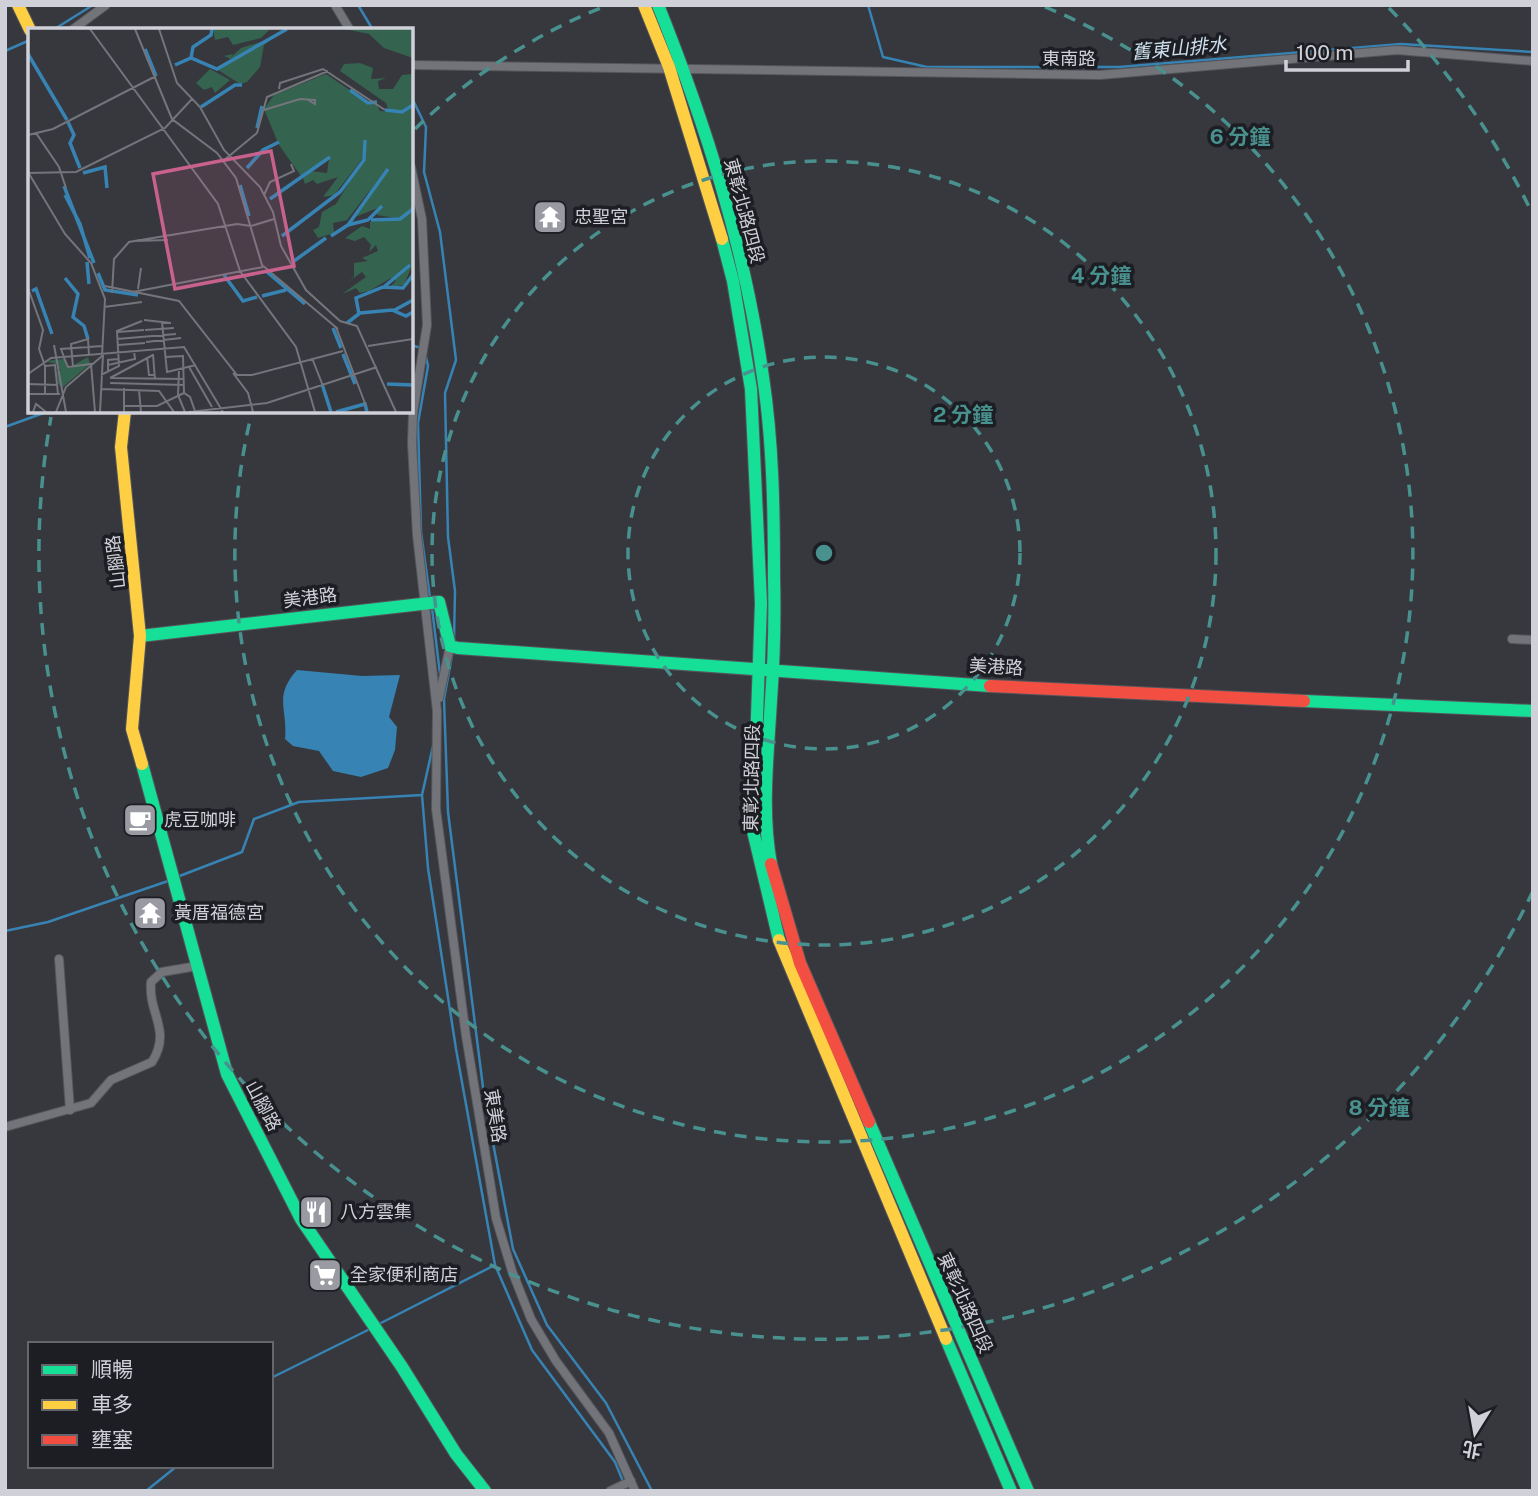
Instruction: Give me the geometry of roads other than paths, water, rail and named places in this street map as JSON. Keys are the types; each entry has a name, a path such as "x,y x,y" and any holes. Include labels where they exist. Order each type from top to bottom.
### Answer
{"street":[{"path":"18,5 29,28"},
{"path":"75,28 106,5"},
{"path":"335,5 349,28"},
{"name":"東彰北路四段","path":"644,5 669,67 713,204 733,281 749,379 761,603 753,831 775,932 1011,1491"},
{"name":"東彰北路四段","path":"658,5 684,67 726,204 759,356 769,432 773,670 766,830 779,896 800,962 1028,1491"},
{"name":"東南路","path":"413,65 1100,75 1397,50 1533,61"},
{"path":"413,176 422,219 427,325 413,413 412,443 417,535 427,601 437,712"},
{"name":"山腳路","path":"125,413 121,447 140,636 132,729 227,1074 301,1219 456,1454 485,1491"},
{"path":"427,601 439,602 454,647 437,712"},
{"name":"美港路","path":"140,636 427,601"},
{"path":"1512,639 1533,640"},
{"name":"美港路","path":"454,647 610,662 1198,696 1533,711"},
{"name":"東美路","path":"437,712 436,809 466,1036 503,1244 531,1319 556,1361 609,1433 635,1491"},
{"path":"59,959 70,1110"},
{"path":"5,1127 91,1103 111,1080 152,1062 162,1038 150,992 151,982 162,972 197,966"},
{"path":"898,1227 911,1222"},
{"path":"610,1491 631,1481"}],"water":[{"path":"297,670 362,676 400,675 389,717 397,727 395,750 388,768 361,777 333,771 319,751 293,746 285,739 283,696"}],"waterway":[{"path":"56,28 93,5"},
{"path":"358,5 372,28"},
{"name":"舊東山排水","path":"868,5 883,57 927,67 1119,67 1401,44 1533,52"},
{"path":"5,51 28,41"},
{"path":"413,100 426,127 424,172 440,232 456,360 445,393 448,537 455,591 454,640"},
{"path":"413,346 421,348"},
{"path":"426,357 428,366 418,423 421,532 430,598"},
{"path":"5,427 44,413"},
{"path":"432,608 440,674"},
{"path":"453,650 444,699 448,812 484,1095 513,1249 547,1325 606,1403 652,1491"},
{"path":"433,746 422,795 428,868 456,1049 495,1265 532,1350 615,1462 627,1491"},
{"path":"177,877 242,852 254,819 299,802 422,795"},
{"path":"5,931 48,922 171,880"},
{"path":"377,1325 495,1265"},
{"path":"273,1377 372,1328"},
{"path":"146,1491 175,1468"}],"place":[{"name":"忠聖宮","path":"550,217"},
{"name":"虎豆咖啡","path":"140,820"},
{"name":"黃厝福德宮","path":"150,913"},
{"name":"八方雲集","path":"316,1212"},
{"name":"全家便利商店","path":"325,1275"}]}
